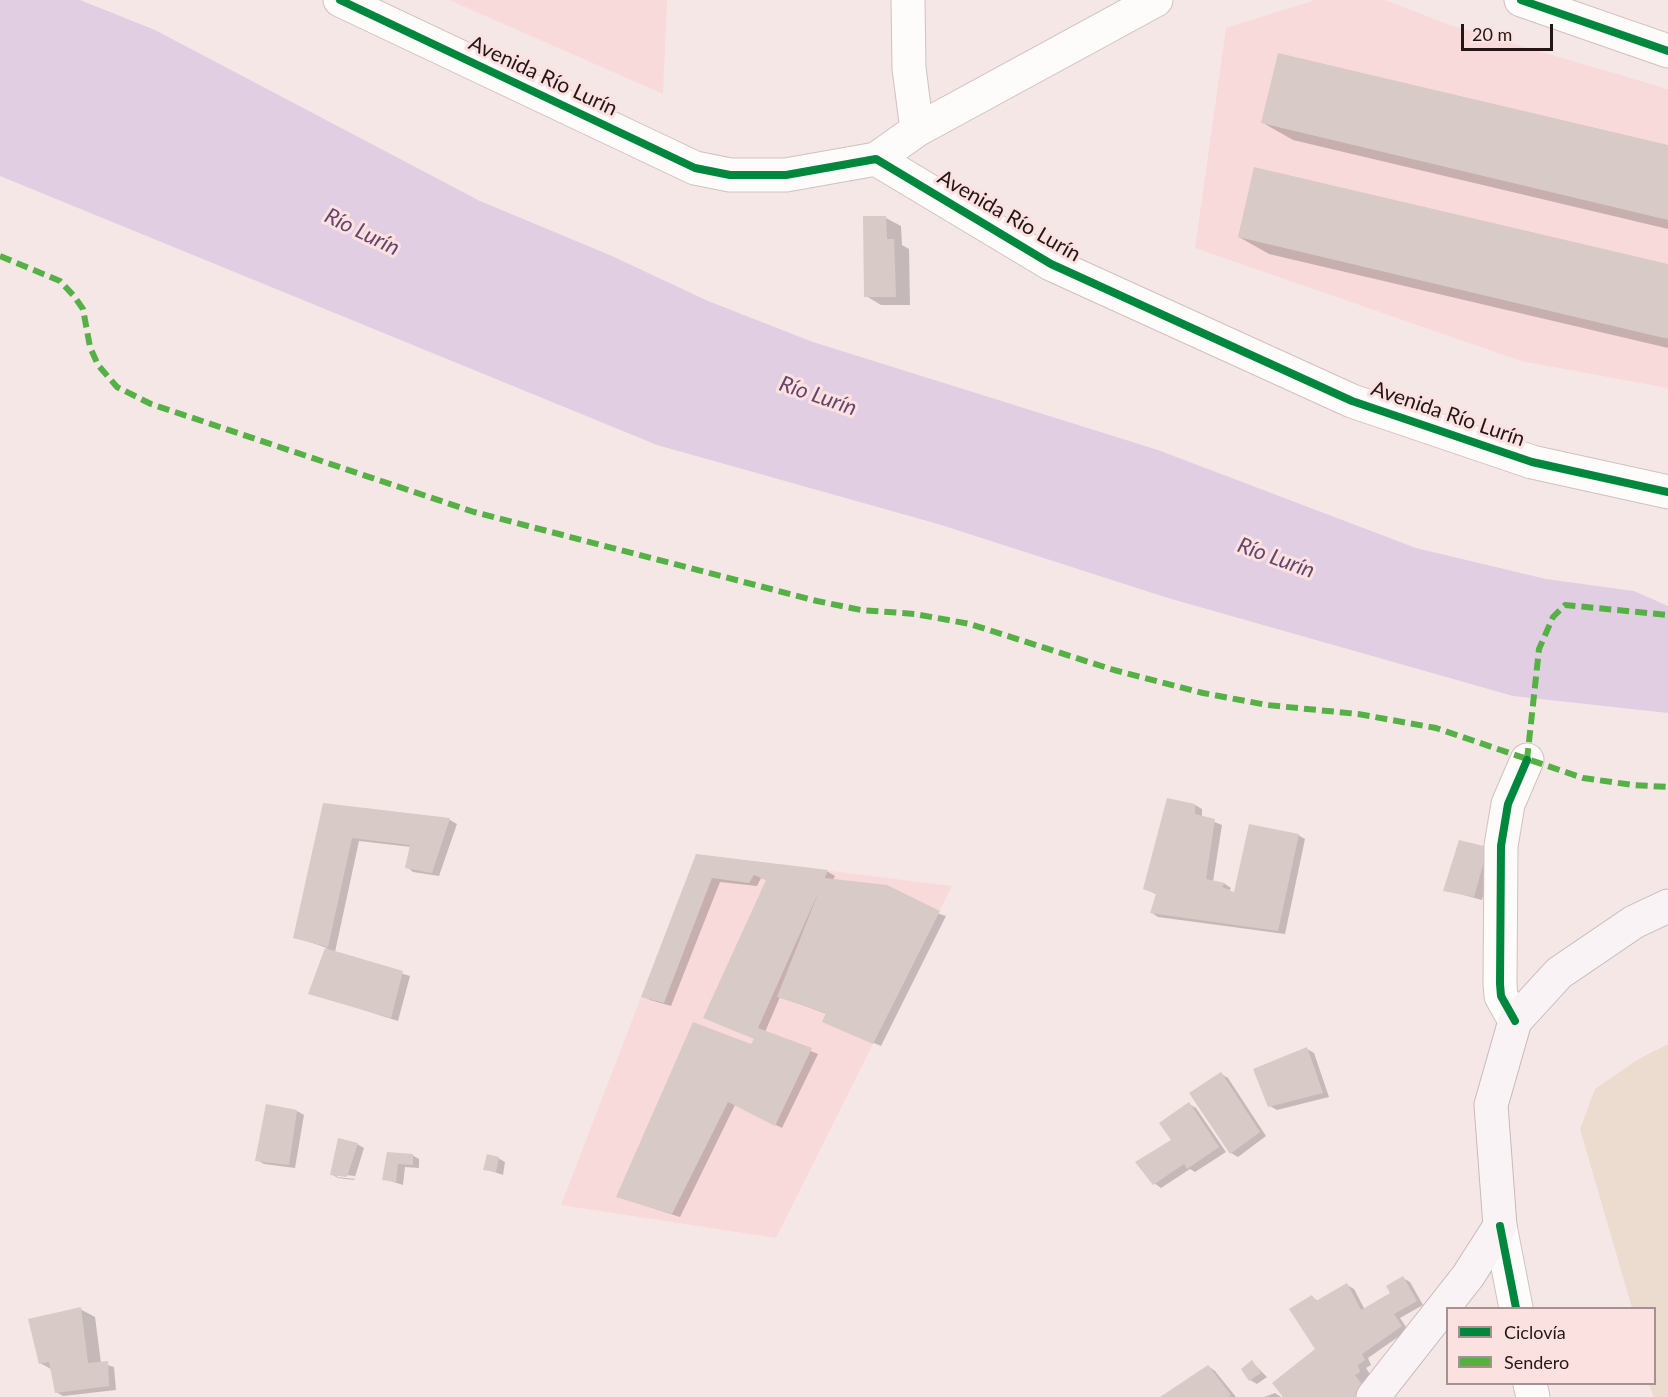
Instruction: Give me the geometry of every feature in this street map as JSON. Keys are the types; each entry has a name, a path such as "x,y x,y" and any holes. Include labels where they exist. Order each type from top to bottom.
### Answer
{"main road":[{"path":"1373,1397 1468,1276 1500,1226 1491,1105 1515,1021 1559,973 1634,922 1668,906"}],"street":[{"name":"Avenida Río Lurín","path":"340,0 695,168 730,175 786,175 876,159 1051,264 1352,401 1532,462 1668,492"},
{"path":"909,0 909,68 916,130"},
{"path":"876,159 916,130 1156,0"},
{"path":"1521,0 1668,51"},
{"path":"1515,1021 1502,996 1500,984 1501,846 1508,804 1527,760"},
{"path":"1500,1226 1516,1307"}],"shaded area":[{"path":"449,0 667,0 663,94"},
{"path":"1315,0 1385,0 1450,25 1668,89 1668,388 1521,361 1195,248 1226,28"},
{"path":"696,854 952,886 776,1238 561,1205"},
{"path":"1668,1044 1668,1397 1654,1397 1649,1385 1656,1385 1656,1307 1632,1307 1580,1129 1595,1089 1637,1060"}],"water":[{"name":"Río Lurín","path":"0,0 80,0 155,30 480,201 612,256 708,301 813,342 1158,450 1416,548 1546,579 1634,591 1668,606 1668,713 1513,696 1168,598 938,524 657,445 0,176"}],"building":[{"path":"1278,53 1668,145 1668,220 1261,123"},
{"path":"1254,167 1668,264 1668,339 1238,237"},
{"path":"863,216 886,216 887,239 894,239 896,297 864,297"},
{"path":"1167,798 1195,804 1195,814 1215,819 1206,879 1225,883 1222,887 1234,892 1249,824 1299,834 1278,931 1150,913 1156,894 1143,889"},
{"path":"323,803 450,818 432,873 405,868 410,845 352,838 328,947 293,938"},
{"path":"1459,840 1488,847 1474,897 1443,891"},
{"path":"696,854 828,870 825,878 887,885 940,911 873,1044 822,1022 826,1013 777,997 819,891 758,1028 812,1048 775,1126 728,1102 672,1214 616,1197 693,1022 751,1044 754,1039 703,1018 766,880 754,875 749,883 712,878 664,1003 641,997"},
{"path":"325,948 403,971 391,1018 308,994"},
{"path":"1307,1047 1323,1093 1268,1107 1253,1069"},
{"path":"1221,1072 1260,1132 1230,1154 1189,1093"},
{"path":"1189,1102 1219,1147 1187,1169 1184,1164 1153,1185 1135,1162 1171,1140 1159,1123"},
{"path":"266,1104 297,1110 289,1165 255,1161"},
{"path":"338,1138 358,1143 347,1177 330,1175"},
{"path":"387,1152 413,1154 413,1165 398,1164 396,1182 382,1180"},
{"path":"487,1154 499,1157 496,1172 483,1170"},
{"path":"1403,1276 1417,1301 1394,1314 1402,1326 1362,1354 1365,1360 1358,1365 1360,1372 1355,1375 1367,1391 1361,1397 1283,1397 1272,1383 1315,1349 1289,1309 1312,1295 1316,1301 1347,1283 1361,1310 1390,1293 1386,1286"},
{"path":"81,1307 88,1363 108,1361 109,1386 55,1393 49,1362 39,1364 28,1319"},
{"path":"1252,1360 1261,1373 1249,1381 1241,1369"},
{"path":"1208,1365 1231,1395 1228,1397 1160,1397"}],"marked path":[{"path":"0,256 60,281 74,296 83,309 90,347 98,365 117,387 151,404 474,512 817,601 861,610 915,614 970,624 1114,670 1203,693 1267,705 1358,714 1436,728 1583,778 1668,787"},
{"path":"1527,760 1539,649 1553,617 1565,605 1668,615"}],"cycle path":[{"path":"340,0 695,168 730,175 786,175 876,159 1051,264 1352,401 1532,462 1668,492"},
{"path":"1521,0 1668,51"},
{"path":"1515,1021 1501,996 1500,984 1501,846 1508,804 1527,760"},
{"path":"1500,1226 1516,1307"}]}
